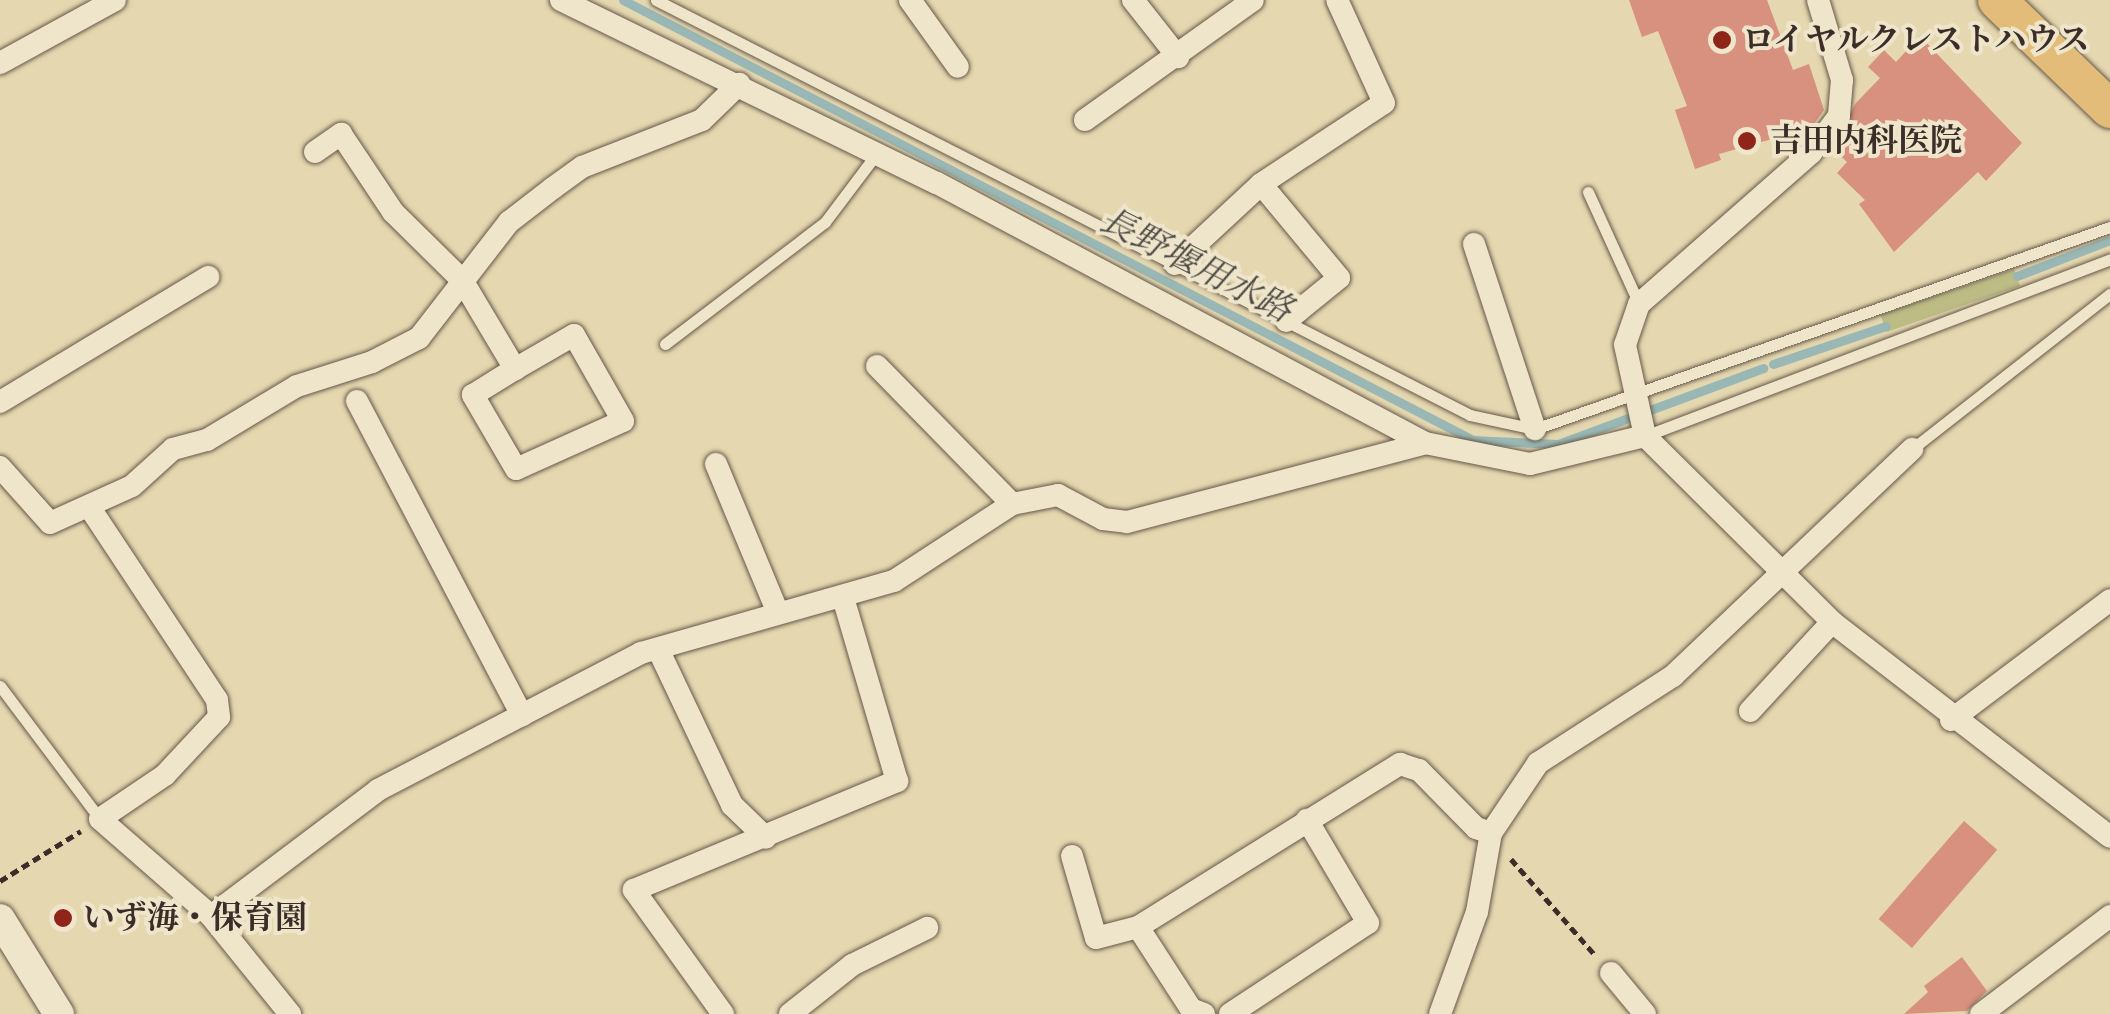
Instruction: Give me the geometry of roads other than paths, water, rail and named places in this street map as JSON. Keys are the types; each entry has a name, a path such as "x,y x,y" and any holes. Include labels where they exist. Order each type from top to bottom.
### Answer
{"main road":[{"path":"1998,0 2110,108"}],"street":[{"path":"0,63 115,0"},
{"path":"561,0 877,153 1425,443 1530,464 1640,416"},
{"path":"910,0 958,67"},
{"path":"1133,0 1178,57"},
{"path":"1084,120 1178,57 1253,0"},
{"path":"1174,264 1261,184 1384,104 1337,0"},
{"path":"1818,0 1842,80 1828,136 1640,304 1624,345 1640,416 1780,575 1832,622 1951,720 2110,836"},
{"path":"0,468 50,523 132,486 174,448 419,338 510,222 582,167 702,120 739,84"},
{"path":"315,152 342,134 393,212 462,280 516,369"},
{"path":"1261,184 1339,278 1286,322"},
{"path":"1474,244 1534,429"},
{"path":"0,402 208,276"},
{"path":"574,335 623,420 516,469 473,395 516,369 574,335"},
{"path":"876,366 1012,504"},
{"path":"358,401 522,715"},
{"path":"211,916 378,790 522,715 658,649 843,597 921,569 1012,504 1058,495 1102,519 1127,522 1425,443"},
{"path":"1440,1014 1476,912 1489,842 1538,763 1673,676 1912,449"},
{"path":"716,464 778,613"},
{"path":"90,508 217,700 219,718 165,775 100,818 211,916 290,1014"},
{"path":"723,1014 634,890 897,781 843,597"},
{"path":"1951,720 2110,600"},
{"path":"1750,712 1832,622"},
{"path":"658,649 732,805 766,838"},
{"path":"1072,856 1096,938 1138,927 1307,820 1410,764 1489,842"},
{"path":"1230,1014 1368,923 1307,820"},
{"path":"1980,1014 2110,916"},
{"path":"0,919 59,1014"},
{"path":"1138,927 1192,1009 1204,1014"},
{"path":"790,1014 852,965 928,928"},
{"path":"1611,973 1645,1014"}],"lane":[{"path":"656,0 1470,415 1534,429 1640,416 2110,259"},
{"path":"665,344 824,222 877,153"},
{"path":"1588,192 1640,304"},
{"path":"1640,416 2110,226"},
{"path":"1912,449 2110,294"},
{"path":"0,686 100,818"}],"waterway":[{"name":"長野堰用水路","path":"623,0 1473,440 1558,444 1763,368"},
{"name":"長野堰用水路","path":"2017,276 2110,240"},
{"name":"長野堰用水路","path":"1773,364 1886,326"}],"place":[{"name":"ロイヤルクレストハウス","path":"1722,40"},
{"name":"吉田内科医院","path":"1747,141"},
{"name":"いず海・保育園","path":"63,918"}]}
